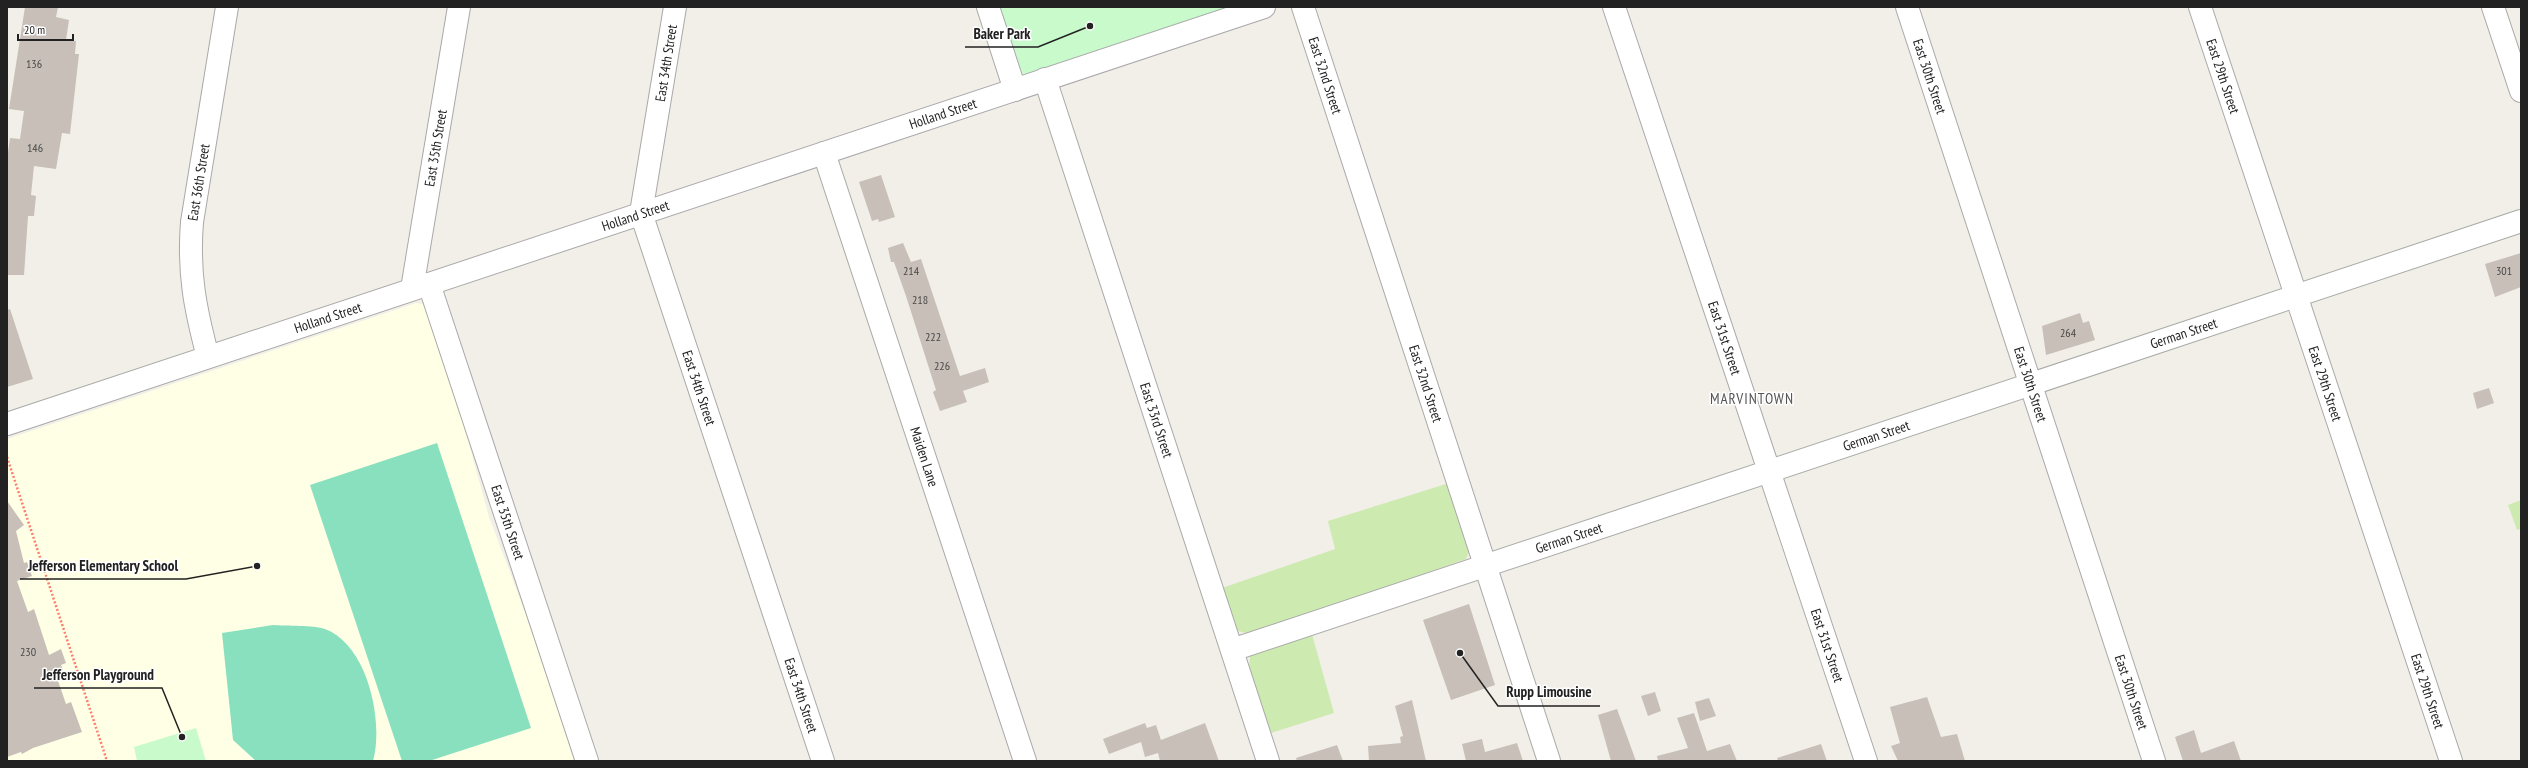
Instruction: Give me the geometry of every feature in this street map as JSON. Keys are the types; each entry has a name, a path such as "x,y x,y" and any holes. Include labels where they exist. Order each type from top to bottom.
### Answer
{"street":[{"name":"East 36th Street","path":"208,356 194,300 190,249 192,222 228,7"},
{"name":"East 35th Street","path":"459,7 421,286 587,761"},
{"name":"East 34th Street","path":"675,7 641,213 823,761"},
{"path":"988,7 1015,90"},
{"name":"Holland Street","path":"7,424 208,356 1264,7"},
{"name":"East 32nd Street","path":"1303,7 1486,564 1548,761"},
{"name":"East 31st Street","path":"1614,7 1866,761"},
{"name":"East 30th Street","path":"1907,7 2154,761"},
{"name":"East 29th Street","path":"2200,7 2451,761"},
{"path":"2493,7 2521,91"},
{"name":"East 33rd Street","path":"1045,79 1268,761"},
{"name":"Maiden Lane","path":"824,152 1025,761"},
{"name":"German Street","path":"1232,650 2031,382 2521,221"}],"path":[{"path":"7,457 107,761"}],"shaded area":[{"path":"416,303 423,304 427,314 463,422 489,517 526,615 574,761 7,761 7,439"}],"green space":[{"path":"1000,7 1229,7 1028,74 1022,73"},
{"path":"437,443 531,728 429,761 402,761 310,485"},
{"path":"1449,483 1470,549 1466,559 1344,602 1246,633 1238,631 1222,588 1335,549 1328,521"},
{"path":"2521,500 2521,529 2517,530 2508,505"},
{"path":"273,625 307,626 325,629 340,638 352,651 362,668 369,686 374,706 376,745 373,761 256,761 233,740 222,633"},
{"path":"1312,634 1334,713 1271,733 1249,669 1250,656"},
{"path":"196,728 206,761 137,761 134,747"}],"building":[{"path":"25,7 58,7 56,17 69,20 66,40 76,41 75,54 79,54 70,134 62,133 56,169 34,166 31,195 36,196 34,216 28,216 24,275 7,275 7,160 10,138 20,139 24,111 9,109"},
{"path":"881,175 895,217 879,222 878,219 872,221 859,182"},
{"path":"903,243 911,262 921,259 960,376 985,368 989,382 963,391 967,402 940,411 933,392 936,390 906,296 894,262 891,262 888,248"},
{"path":"2521,253 2521,287 2495,297 2485,264"},
{"path":"10,309 33,379 7,387 7,310"},
{"path":"2080,313 2083,323 2089,321 2095,340 2046,355 2042,326"},
{"path":"2489,388 2494,403 2477,409 2473,393"},
{"path":"7,501 24,525 16,531 24,563 27,562 32,576 17,581 28,612 34,609 49,655 61,649 66,663 61,665 63,670 55,672 66,704 71,702 82,732 33,748 22,754 21,752 7,757"},
{"path":"1469,604 1495,685 1451,700 1423,620"},
{"path":"1655,692 1661,711 1648,716 1641,696"},
{"path":"1927,697 1941,737 1957,734 1965,761 1898,761 1891,746 1900,743 1890,707"},
{"path":"1709,698 1716,716 1700,721 1695,702"},
{"path":"1412,700 1426,761 1369,761 1368,746 1401,743 1400,737 1403,736 1395,706"},
{"path":"1617,709 1636,761 1611,761 1598,715"},
{"path":"1694,713 1707,751 1730,744 1737,761 1658,761 1657,756 1688,748 1677,718"},
{"path":"1145,723 1147,728 1156,725 1161,740 1205,723 1219,761 1160,761 1158,753 1145,757 1141,742 1109,754 1103,739"},
{"path":"2194,730 2201,753 2234,741 2241,761 2183,761 2175,737"},
{"path":"1482,739 1485,752 1517,743 1523,761 1466,761 1462,744"},
{"path":"1821,744 1827,761 1778,761 1777,758"},
{"path":"1337,745 1343,761 1297,761 1296,758"}],"place":[{"name":"Baker Park","path":"1090,26"},
{"name":"Jefferson Elementary School","path":"257,566"},
{"name":"Rupp Limousine","path":"1460,653"},
{"name":"Jefferson Playground","path":"182,737"}],"district":[{"name":"MARVINTOWN","path":"1752,399"}]}
